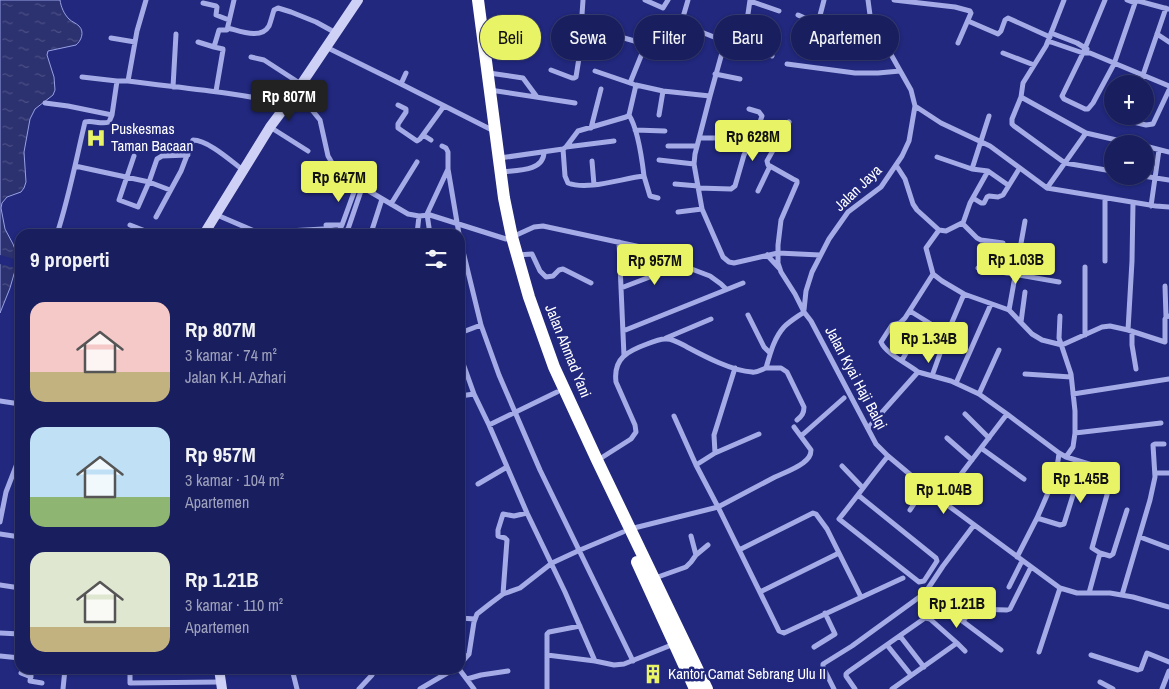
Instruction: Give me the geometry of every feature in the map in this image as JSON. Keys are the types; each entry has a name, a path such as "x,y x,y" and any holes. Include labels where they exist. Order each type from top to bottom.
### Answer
{"highway":[{"name":"Jalan Ahmad Yani","path":"473,0 498,193 528,318 538,349 557,392 626,531 654,578 707,689"},
{"name":"Jalan Ahmad Yani","path":"478,0 509,238 517,255 529,297 554,367 597,460 695,689"}],"street":[{"path":"128,81 135,42 146,0"},
{"path":"228,28 234,0"},
{"path":"207,229 270,127 294,95 358,0"},
{"path":"582,15 583,0"},
{"path":"645,0 662,8 668,0"},
{"path":"684,15 688,0"},
{"path":"747,15 750,0 779,11"},
{"path":"820,15 824,0"},
{"name":"Jalan Jaya","path":"868,0 870,15"},
{"path":"894,0 949,6 965,9 971,13 958,43"},
{"path":"1064,0 1050,37 1023,83 1021,97 1011,122 1065,163 1104,170"},
{"path":"1105,0 1062,98 1085,109 1088,109 1093,103 1114,64 1135,4 1127,0"},
{"path":"1135,0 1168,9 1157,34 1143,75"},
{"path":"203,3 216,6 216,15 229,20"},
{"path":"214,47 219,30 227,31 228,28 256,34 262,33 268,27 274,10 278,8 322,25 336,33"},
{"path":"968,21 997,34 1000,33 1005,20 1008,18 1068,47 1084,50"},
{"path":"173,87 176,34"},
{"path":"1157,34 1169,42"},
{"path":"1050,37 1070,40 1090,54 1141,75"},
{"path":"111,38 135,42"},
{"path":"1068,47 1070,40"},
{"path":"198,42 224,50 216,91"},
{"path":"326,47 490,129"},
{"path":"1003,54 1034,65"},
{"path":"250,57 264,60 301,84"},
{"path":"551,70 574,78 576,77 579,60"},
{"path":"641,60 633,84 629,115 642,156 644,176 649,194 652,198 658,198"},
{"path":"719,60 694,164 702,209 723,257 729,262 734,263 778,253 820,255"},
{"name":"Jalan Jaya","path":"804,312 806,291 812,272 829,238 848,212 881,187 909,141 915,106 911,90 894,60"},
{"path":"787,64 855,74 900,71"},
{"path":"595,71 633,84 663,91 710,96"},
{"path":"401,84 406,73"},
{"path":"488,73 523,78 536,97"},
{"path":"715,74 740,78"},
{"path":"82,77 216,91 286,104"},
{"path":"58,229 85,122 108,123 112,115 117,81"},
{"path":"1154,81 1169,88 1154,122"},
{"path":"591,128 601,89"},
{"path":"490,90 575,103"},
{"path":"660,115 663,91"},
{"path":"294,95 308,105 320,120 328,156 335,168 359,186 408,214 419,216 427,214 509,238 534,227 544,226 650,249 681,265 710,276 726,289"},
{"path":"1021,97 1086,133 1104,137"},
{"path":"45,104 68,106 112,115"},
{"path":"398,104 406,112 398,124 398,128 417,141 444,106"},
{"path":"915,106 941,124 990,146 1046,188 1151,206 1169,207"},
{"path":"675,184 731,189 735,186 744,155 756,133 762,116 758,112 749,110"},
{"path":"629,115 622,119 576,133 565,148 565,176 568,182 573,185 594,185 644,176"},
{"path":"972,169 990,116"},
{"path":"780,268 778,253 781,220 797,183 793,178 768,165 767,161 789,122"},
{"path":"270,127 308,151"},
{"path":"635,130 665,131"},
{"path":"1046,188 1086,133"},
{"path":"423,135 431,140"},
{"path":"700,138 732,138"},
{"path":"156,217 188,155 193,140 204,143 244,170"},
{"path":"498,158 614,141"},
{"path":"442,146 448,152 448,169 458,229"},
{"path":"668,146 697,146"},
{"path":"1154,149 1169,152"},
{"path":"1151,206 1159,150"},
{"path":"500,172 530,168 537,165 543,159 544,152"},
{"path":"134,156 119,201 138,207 157,159 159,157 188,155"},
{"path":"937,157 972,169 988,171 1008,185"},
{"path":"659,160 694,164"},
{"path":"592,161 594,185"},
{"path":"391,204 417,162"},
{"path":"896,165 904,179 913,204 939,230 946,231 963,223"},
{"path":"75,166 149,182 170,190"},
{"path":"758,191 770,166"},
{"path":"429,229 427,214 448,169"},
{"path":"973,198 984,202 989,196 998,197 1003,195 1019,169"},
{"path":"963,223 967,209 988,171"},
{"path":"1155,178 1169,180"},
{"path":"340,229 359,186"},
{"path":"348,229 359,186"},
{"path":"1105,198 1105,261"},
{"path":"372,229 382,199"},
{"path":"1133,203 1130,331 1136,368"},
{"path":"678,212 702,209"},
{"path":"216,214 250,229"},
{"path":"418,229 419,216"},
{"path":"1010,310 1025,221"},
{"path":"963,223 976,238 1003,243"},
{"path":"130,225 140,229"},
{"path":"323,229 342,225"},
{"path":"939,230 926,248 933,274 964,294 1010,310 1032,334 1042,340 1062,345 1102,327 1110,326 1167,343 1165,286"},
{"path":"619,242 624,356"},
{"path":"517,255 532,254 540,272 546,277 553,276 563,269 591,283"},
{"path":"767,255 780,268"},
{"path":"465,259 481,324 499,375 540,470 633,661"},
{"path":"621,288 681,265"},
{"path":"1085,267 1085,335"},
{"name":"Jalan Kyai Haji Balqi","path":"780,268 811,321 876,444 926,488 939,503 946,504 1060,588 1075,592 1122,595 1169,607"},
{"path":"978,268 1059,282"},
{"path":"933,274 903,320 890,327 881,342 882,345 918,372 956,383 979,394 1066,457 1102,468"},
{"path":"623,331 743,283"},
{"path":"1021,322 1025,292"},
{"path":"932,376 964,294"},
{"path":"956,383 991,304"},
{"path":"910,311 947,334"},
{"path":"766,368 778,335 785,326 804,312"},
{"path":"748,315 764,347 770,353"},
{"path":"1060,316 1059,333 1072,377 1075,433 1073,447 1066,457"},
{"path":"597,460 631,439 636,432 636,426 616,382 617,365 624,356 634,349 666,339 711,319"},
{"path":"465,331 481,324"},
{"path":"902,360 916,336"},
{"path":"666,339 713,360 750,372 758,372 766,368 781,368 787,372 804,407 804,412 797,420"},
{"path":"979,394 999,350"},
{"path":"715,453 714,435 735,368"},
{"path":"465,370 527,513 552,563 595,661"},
{"path":"868,428 918,372"},
{"path":"1026,374 1072,377"},
{"path":"1073,394 1169,379"},
{"path":"489,425 557,392"},
{"path":"465,395 474,394"},
{"path":"801,436 844,398"},
{"path":"0,401 15,403"},
{"path":"965,414 989,438"},
{"path":"939,503 1007,414"},
{"path":"674,416 779,631 784,632 903,578"},
{"path":"1075,433 1161,423"},
{"path":"465,658 469,654 477,614 503,594 520,588 552,563 626,531 718,507 802,464 812,452 794,427"},
{"path":"696,464 715,453 758,434"},
{"path":"947,438 972,460"},
{"path":"1122,595 1150,500 1155,472 1153,445 1164,444"},
{"path":"981,448 1024,479"},
{"path":"1017,557 1037,518 1054,478 1058,466 1059,453"},
{"path":"858,495 936,558 936,564 924,581 919,582 839,519 888,456"},
{"path":"1037,518 1060,525 1064,524 1083,463"},
{"path":"842,466 862,487"},
{"path":"478,484 507,467"},
{"path":"1155,472 1169,473"},
{"path":"0,522 6,492 15,473"},
{"path":"1112,477 1092,548 1100,554 1110,556 1113,554 1127,510"},
{"path":"910,510 926,488"},
{"path":"503,594 507,540 498,536 498,530 504,514 514,516 527,513"},
{"path":"740,550 813,513 816,514 828,529 861,598"},
{"path":"834,689 822,667 823,664 852,646 925,593 974,525"},
{"path":"0,534 15,536"},
{"path":"691,536 696,555"},
{"path":"1140,537 1169,548"},
{"path":"654,578 686,567 708,545"},
{"path":"760,592 839,553"},
{"path":"1089,593 1100,554"},
{"path":"1009,587 1022,560"},
{"path":"962,621 973,609 1010,610 1031,567"},
{"path":"0,585 15,587"},
{"path":"1039,652 1060,588"},
{"path":"925,593 1001,650"},
{"path":"814,647 835,634 825,613"},
{"path":"465,618 475,619"},
{"path":"855,689 846,674 925,618 930,619 965,651"},
{"path":"547,689 547,634 580,626"},
{"path":"0,633 15,634"},
{"path":"900,636 924,667"},
{"path":"892,689 957,643"},
{"path":"547,655 614,665 633,661 675,644"},
{"path":"887,645 911,675"},
{"path":"1091,655 1138,670 1147,653 1169,662"},
{"path":"0,656 15,658"},
{"path":"467,679 508,671"},
{"path":"1162,689 1169,671"},
{"path":"24,674 31,677"},
{"path":"31,674 30,681 42,684"},
{"path":"62,689 64,674"},
{"path":"130,674 130,683 221,686"},
{"path":"293,674 297,689"},
{"path":"420,689 446,674"},
{"path":"463,674 474,689"},
{"path":"359,689 372,675"},
{"path":"1100,682 1113,689"}],"water":[{"path":"0,0 60,0 66,15 81,28 82,34 81,39 76,45 48,51 47,55 54,77 55,90 53,95 35,109 30,119 24,152 26,182 24,188 21,192 7,197 2,203 1,208 5,229 15,249 15,270 0,313"}],"pier":[{"path":"0,255 15,259 15,268 0,264"}],"place":[{"name":"Puskesmas Taman Bacaan","path":"96,138"},
{"name":"Kantor Camat Sebrang Ulu II","path":"653,674"}]}
